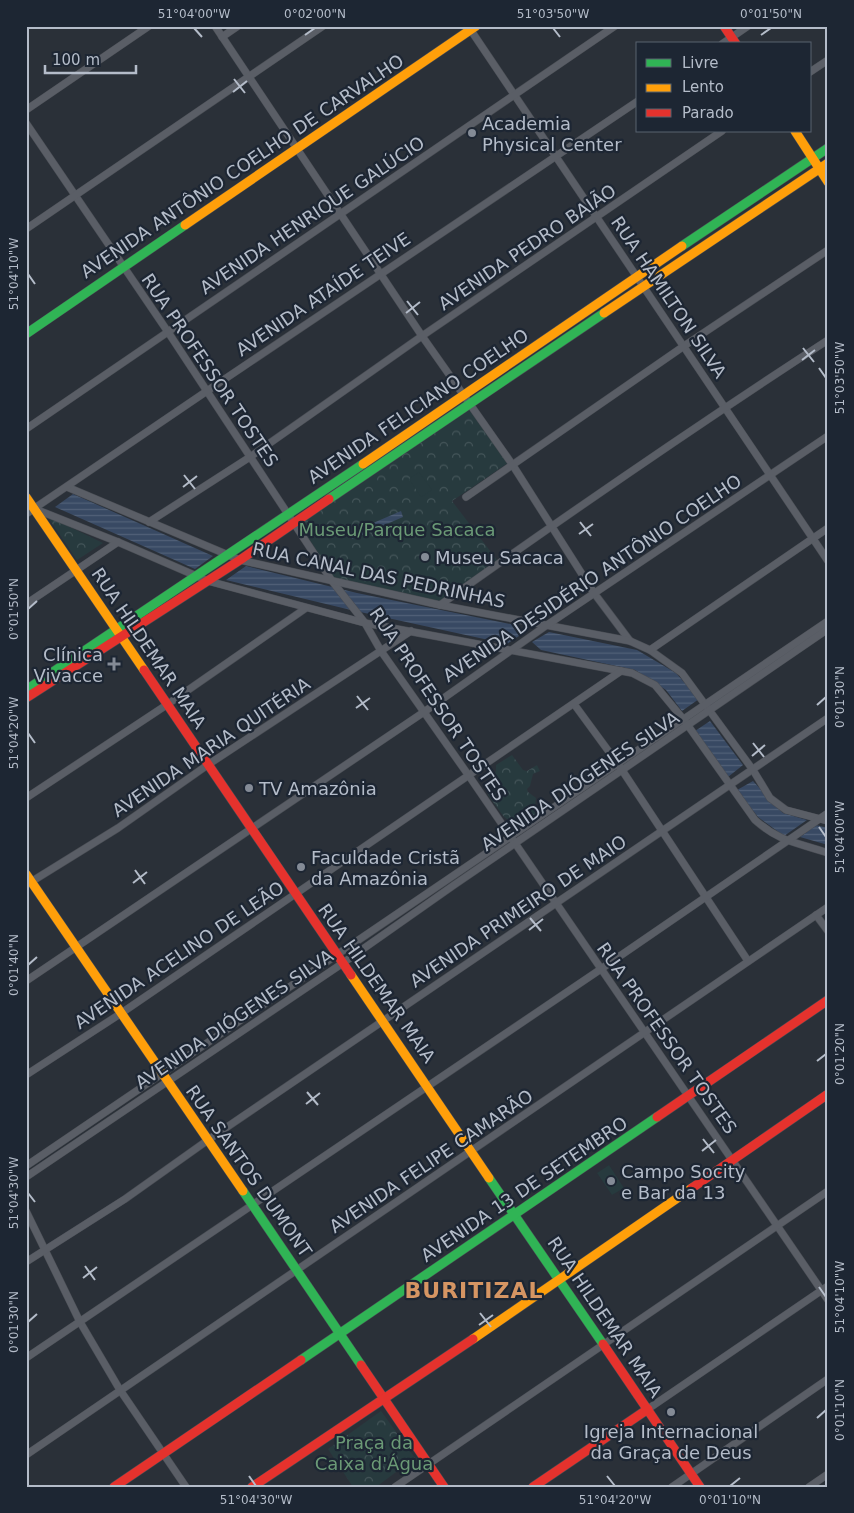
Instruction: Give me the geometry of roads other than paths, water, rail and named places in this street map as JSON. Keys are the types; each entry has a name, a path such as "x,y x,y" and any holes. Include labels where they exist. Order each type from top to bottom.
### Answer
{"street":[{"path":"26,110 149,26"},
{"path":"215,26 422,336 512,464 594,593 630,641"},
{"path":"222,37 238,26"},
{"path":"26,229 324,26"},
{"name":"AVENIDA HENRIQUE GALÚCIO","path":"26,429 615,26"},
{"path":"724,26 734,41 748,26"},
{"name":"RUA HAMILTON SILVA","path":"472,28 724,408 828,561"},
{"name":"AVENIDA ANTÔNIO COELHO DE CARVALHO","path":"26,334 472,28"},
{"path":"812,71 828,60"},
{"name":"AVENIDA ATAÍDE TEIVE","path":"26,514 636,102"},
{"name":"RUA PROFESSOR TOSTES","path":"26,122 168,332 334,584 365,623 381,651 734,1160 777,1226 824,1288 828,1300"},
{"name":"AVENIDA PEDRO BAIÃO","path":"150,522 250,457 422,336 721,132"},
{"path":"796,132 828,182"},
{"name":"AVENIDA FELICIANO COELHO","path":"26,698 206,571 231,560 294,523 418,432 463,395 828,148"},
{"name":"AVENIDA FELICIANO COELHO","path":"26,690 212,579 231,560 288,514 418,432 469,403 828,163"},
{"path":"726,217 732,226"},
{"path":"466,497 684,346 828,250"},
{"path":"554,334 560,342"},
{"path":"440,605 551,526 724,408 828,340"},
{"name":"AVENIDA DESIDÉRIO ANTÔNIO COELHO","path":"26,981 424,712 520,643 828,436"},
{"name":"RUA CANAL DAS PEDRINHAS","path":"67,487 150,522 231,560 334,584 630,641 650,650 682,673 705,710 770,798 786,810 828,821"},
{"name":"RUA HILDEMAR MAIA","path":"26,497 700,1487"},
{"path":"35,509 118,542 197,577 212,579 306,608 365,623 632,673 655,685 688,721 755,820 768,832 828,853"},
{"path":"650,650 828,528"},
{"path":"26,604 118,542"},
{"path":"26,798 168,704 306,608"},
{"name":"AVENIDA DIÓGENES SILVA","path":"705,710 828,621"},
{"name":"AVENIDA DIÓGENES SILVA","path":"26,1177 109,1121 254,1013 427,892 512,840 828,629"},
{"name":"AVENIDA MARIA QUITÉRIA","path":"28,880 118,828 209,764 411,631"},
{"name":"AVENIDA ACELINO DE LEÃO","path":"26,1075 120,1014 620,671"},
{"path":"574,704 620,768 748,961"},
{"name":"AVENIDA PRIMEIRO DE MAIO","path":"26,1262 125,1199 208,1140 828,718"},
{"path":"26,1358 828,813"},
{"name":"AVENIDA DIÓGENES SILVA","path":"26,1166 104,1114 258,1020 432,900 512,840"},
{"name":"RUA SANTOS DUMONT","path":"28,880 298,1270 444,1487"},
{"path":"427,892 432,900"},
{"name":"AVENIDA FELIPE CAMARÃO","path":"26,1455 828,907"},
{"path":"816,915 828,931"},
{"name":"AVENIDA 13 DE SETEMBRO","path":"114,1487 516,1215 828,1000"},
{"path":"254,1013 258,1020"},
{"path":"252,1487 385,1399 828,1094"},
{"path":"104,1114 109,1121"},
{"path":"395,1487 828,1190"},
{"path":"26,1211 80,1322 120,1390 186,1487"},
{"path":"533,1487 824,1288"},
{"path":"672,1487 828,1379"},
{"path":"809,1487 828,1474"}],"water":[{"path":"73,494 213,556 195,569 55,507"},
{"path":"401,511 403,517 352,539 350,533"},
{"path":"246,566 357,593 515,625 525,632 507,644 226,580"},
{"path":"549,632 637,650 676,673 699,699 682,711 666,690 635,670 541,650 532,642"},
{"path":"710,721 743,765 728,777 695,731"},
{"path":"753,781 783,813 807,820 784,836 758,817 737,790"},
{"path":"816,825 828,828 828,845 800,837"}],"place":[{"name":"Academia Physical Center","path":"472,133"},
{"name":"Museu Sacaca","path":"425,557"},
{"name":"Clínica Vivacce","path":"114,664"},
{"name":"TV Amazônia","path":"249,788"},
{"name":"Faculdade Cristã da Amazônia","path":"301,867"},
{"name":"Campo Socity e Bar da 13","path":"611,1181"},
{"name":"Igreja Internacional da Graça de Deus","path":"671,1412"}],"district":[{"name":"BURITIZAL","path":"474,1290"}],"park label":[{"name":"Museu/Parque Sacaca","path":"397,529"},
{"name":"Praça da Caixa d'Água","path":"374,1452"}]}
